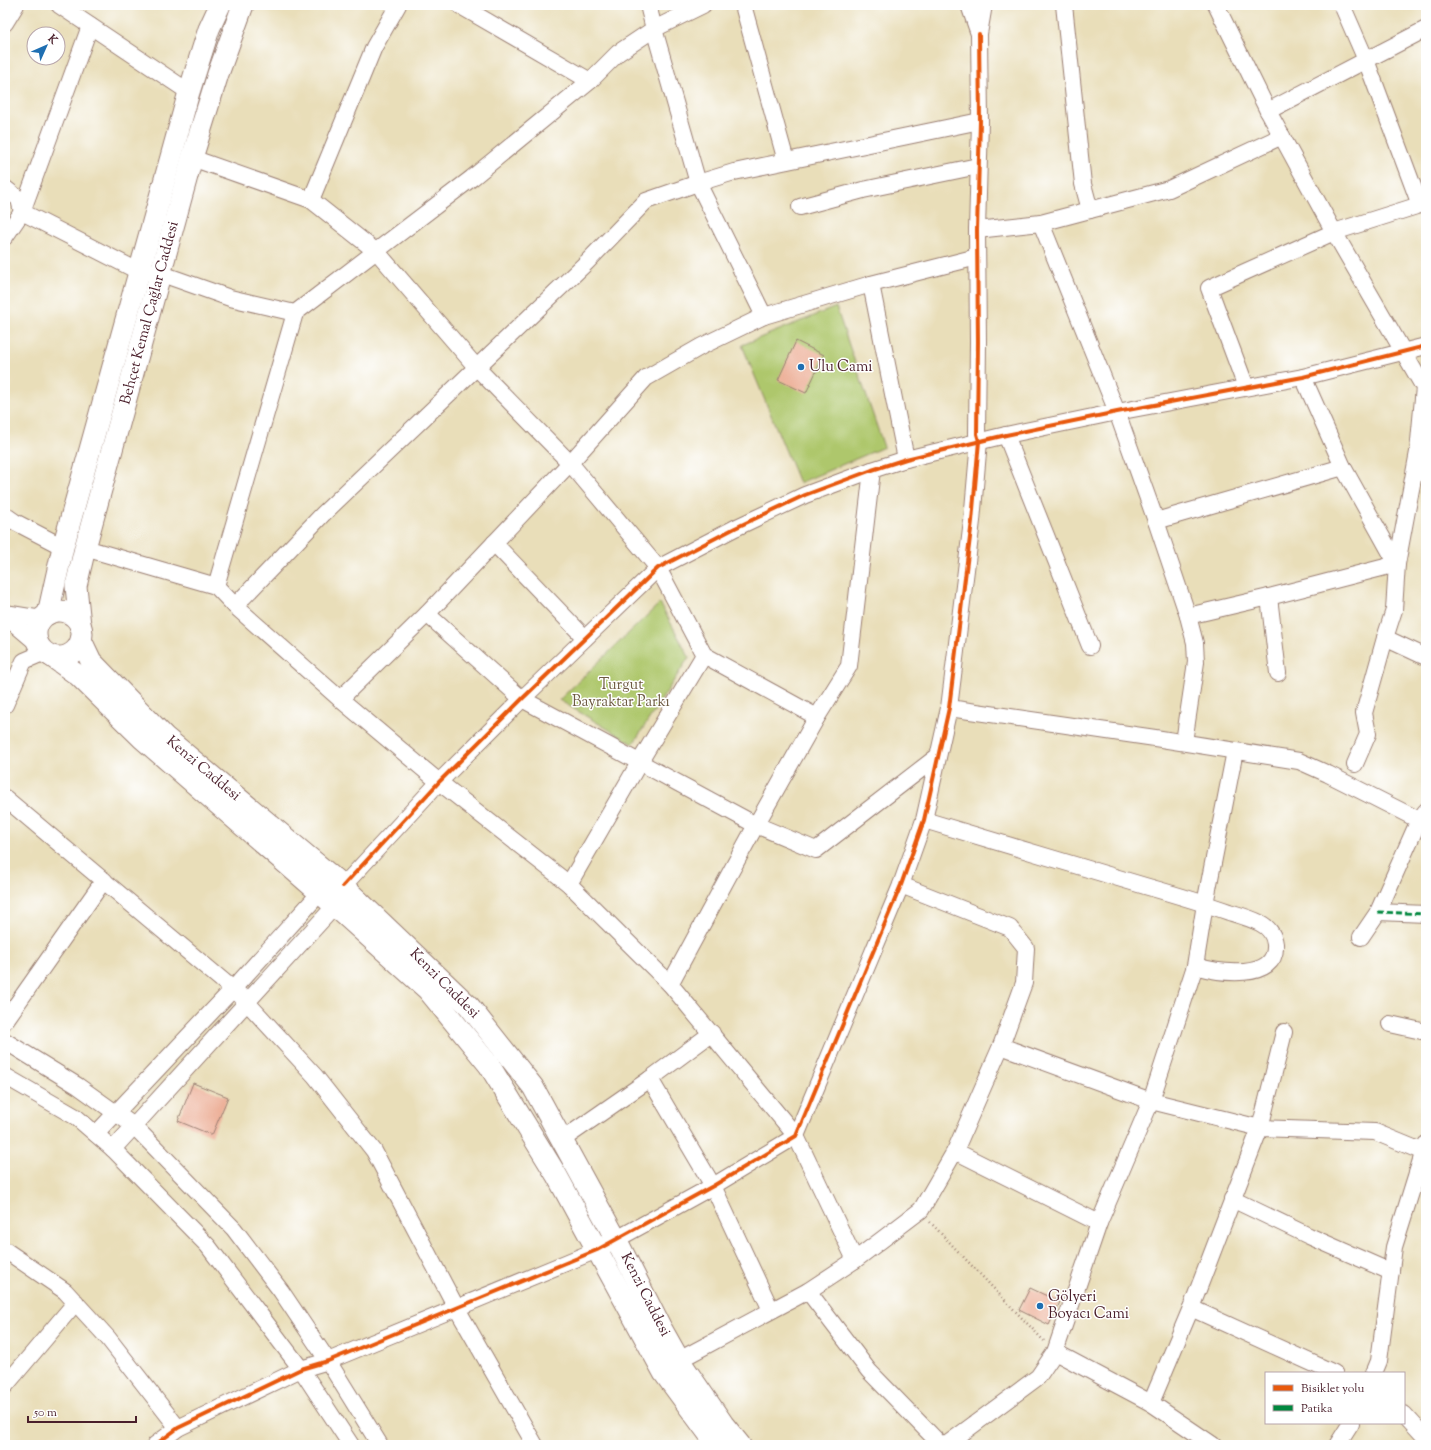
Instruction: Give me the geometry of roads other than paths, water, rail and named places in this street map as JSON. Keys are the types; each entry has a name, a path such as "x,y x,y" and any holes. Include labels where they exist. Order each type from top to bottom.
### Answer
{"main road":[{"name":"Behçet Kemal Çağlar Caddesi","path":"45,617 63,547 190,92 209,29 220,5"},
{"name":"Behçet Kemal Çağlar Caddesi","path":"80,632 76,586 85,548 192,158 218,74 243,5"},
{"path":"55,612 70,614 75,619 80,632 78,647 66,656 59,657 45,651 36,633 38,625 45,617 55,612"},
{"name":"Kenzi Caddesi","path":"80,632 91,660 165,737 336,891 469,1006 533,1087 616,1239 661,1328 680,1360 723,1424 740,1445"},
{"name":"Kenzi Caddesi","path":"45,651 79,676 142,738 336,891 428,990 489,1065 556,1176 664,1373 717,1445"}],"street":[{"path":"5,23 16,5"},
{"path":"59,5 190,92"},
{"path":"311,200 374,47 398,5"},
{"path":"459,5 590,81"},
{"path":"648,5 698,183 764,316"},
{"path":"216,586 295,313 472,178 590,81 618,53 654,29 703,5"},
{"path":"743,5 786,161"},
{"path":"969,5 979,34"},
{"path":"155,1445 178,1428 301,1369 328,1361 597,1250 713,1186 796,1136 901,885 924,820 949,708 972,522 979,442 977,434 977,230 980,121 979,34 984,5"},
{"path":"1064,5 1083,184 1090,210"},
{"path":"1216,5 1268,111 1334,232 1425,389 1418,452 1397,564 1394,610 1364,713 1368,734 1355,764"},
{"path":"1246,387 1210,288 1334,232 1423,204 1366,60 1342,5"},
{"path":"5,237 22,212 90,26"},
{"path":"1268,111 1426,29"},
{"path":"235,606 323,514 586,263 646,201 734,172 980,121"},
{"path":"977,230 1042,223 1169,189 1282,136"},
{"path":"192,158 311,200 376,251 477,368 570,463 658,568 704,655 817,717"},
{"path":"800,207 863,190 978,166"},
{"path":"5,188 19,199 22,212"},
{"path":"22,212 140,271 160,274 230,298 295,313"},
{"path":"1042,223 1117,412 1188,616 1195,643 1196,662 1184,742"},
{"path":"340,699 427,614 570,463 646,378 702,346 764,316 870,284 977,257"},
{"path":"870,284 906,459"},
{"path":"96,1134 233,989 336,891 439,782 522,699 658,568 735,528 805,495 906,459 1006,435 1117,412 1303,377 1426,346"},
{"path":"1303,377 1343,467 1397,564"},
{"path":"1006,435 1090,646"},
{"path":"1156,521 1343,467"},
{"path":"670,984 756,825 817,717 849,666 872,470"},
{"path":"5,516 63,547"},
{"path":"494,543 585,638"},
{"path":"85,548 216,586 235,606 340,699 439,782 569,884 670,984 796,1136 855,1260"},
{"path":"1188,616 1270,597 1397,564"},
{"path":"1270,597 1278,673"},
{"path":"5,613 45,617"},
{"path":"427,614 522,699 756,825 816,850 938,756"},
{"path":"5,616 45,651 24,661 5,705"},
{"path":"1385,638 1426,657"},
{"path":"569,884 704,655"},
{"path":"949,708 1184,742 1299,761 1422,816 1378,912 1361,937"},
{"path":"946,1445 1038,1377 1055,1352 1099,1222 1151,1101 1195,966 1205,904 1235,751"},
{"path":"5,798 233,989 247,1002 315,1076 374,1151 456,1307 535,1445"},
{"path":"924,820 1205,904 1258,922 1264,926 1273,937 1275,948 1272,959 1268,964 1258,969 1241,973 1230,973 1218,972 1195,966"},
{"path":"5,1021 104,880"},
{"path":"680,1360 808,1291 855,1260 922,1210 955,1151 1001,1046 1024,983 1026,948 1010,928 901,885"},
{"path":"113,1149 247,1002 336,891"},
{"path":"1378,912 1426,914"},
{"path":"1390,1024 1426,1032"},
{"path":"1150,1403 1191,1308 1260,1128 1284,1032"},
{"path":"562,1140 712,1034"},
{"path":"5,1041 78,1086 134,1126 234,1229 281,1291 328,1361 380,1445"},
{"path":"1001,1046 1151,1101 1260,1128 1375,1132 1425,1149 1394,1246 1379,1360 1374,1372"},
{"path":"5,1076 76,1117 113,1149 208,1246 301,1369 351,1445"},
{"path":"650,1079 713,1186 771,1310"},
{"path":"955,1151 1099,1222"},
{"path":"1232,1199 1391,1272"},
{"path":"5,1250 66,1291 108,1338 178,1428"},
{"path":"808,1291 869,1371 941,1445"},
{"path":"5,1386 76,1302"},
{"path":"1191,1308 1332,1372"},
{"path":"1055,1352 1150,1403 1213,1445"},
{"path":"1405,1415 1426,1439 1421,1445"},
{"path":"1337,1445 1350,1424"}],"place":[{"name":"Ulu Cami","path":"801,367"},
{"name":"Gölyeri Boyacı Cami","path":"1040,1306"}],"park label":[{"name":"Turgut Bayraktar Parkı","path":"621,694"}]}
